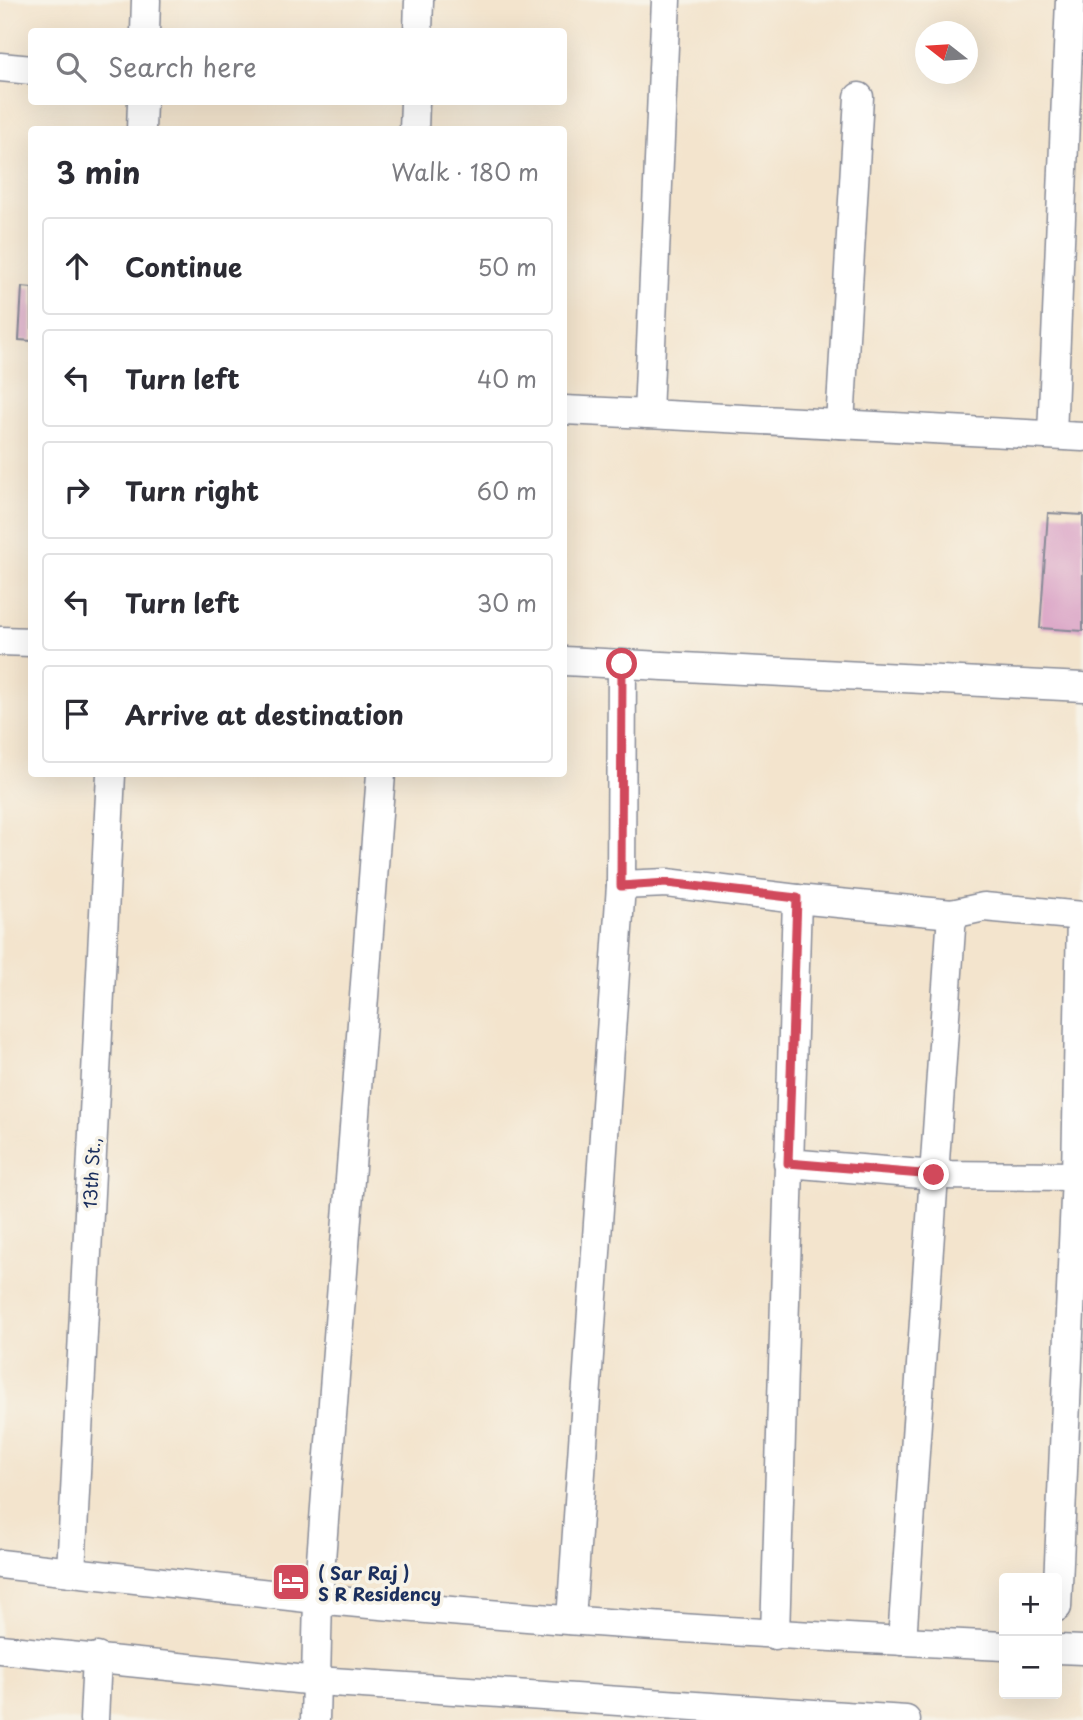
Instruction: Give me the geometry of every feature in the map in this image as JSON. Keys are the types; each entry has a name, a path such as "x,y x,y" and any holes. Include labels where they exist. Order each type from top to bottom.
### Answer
{"street":[{"path":"145,28 146,0"},
{"path":"418,28 419,0"},
{"path":"648,414 666,0"},
{"path":"1052,435 1070,0"},
{"path":"0,67 28,70"},
{"path":"840,424 859,97"},
{"path":"141,126 142,105"},
{"path":"414,126 415,105"},
{"path":"567,410 1083,437"},
{"path":"0,641 28,642"},
{"path":"567,661 1083,687"},
{"path":"570,1620 621,886 622,664"},
{"name":"13th St.,","path":"71,1572 111,777"},
{"path":"315,1720 317,1599 381,777"},
{"path":"621,886 667,883 952,914 984,907 1082,916 1076,1176 1058,1573"},
{"path":"775,1635 797,898"},
{"path":"902,1641 952,914"},
{"path":"788,1163 934,1175 1076,1176"},
{"path":"0,1564 317,1599 570,1620 775,1635 999,1646"},
{"path":"0,1649 97,1657 552,1708 906,1720"},
{"path":"1062,1649 1083,1650"},
{"path":"94,1720 97,1657"}],"building":[{"path":"22,287 28,288 28,341 19,340"},
{"path":"1048,513 1083,515 1083,631 1040,628"}],"place":[{"name":"( Sar Raj ) S R Residency","path":"291,1582"}],"route":[{"path":"622,664 621,886 667,883 797,898 788,1163 934,1175"}]}
